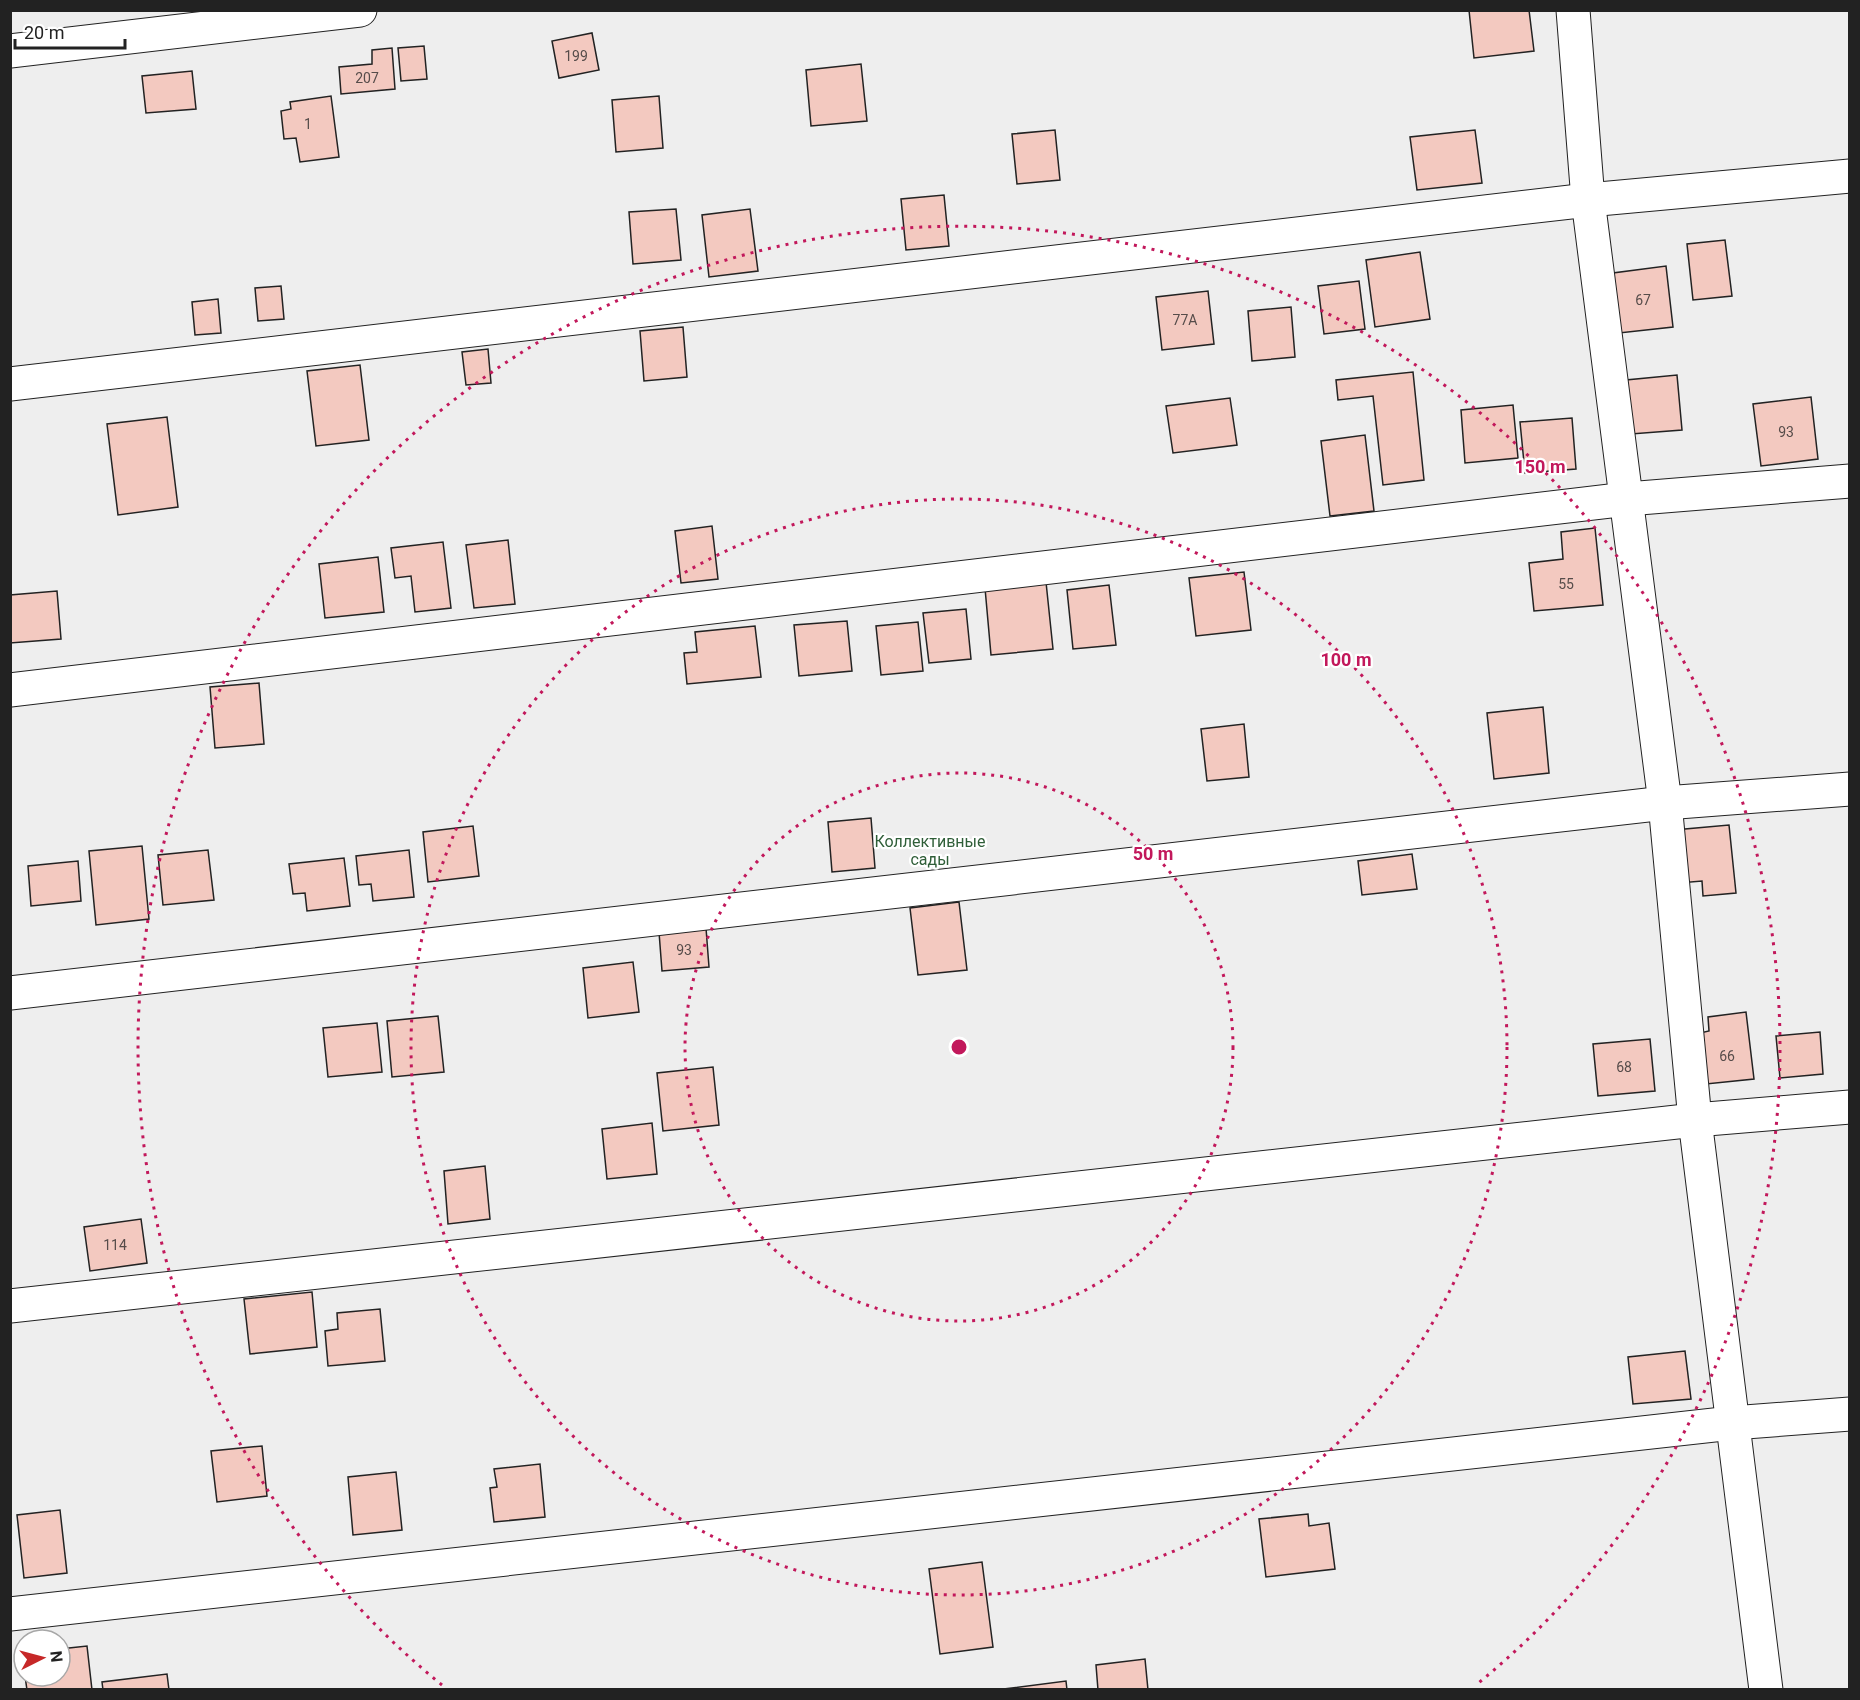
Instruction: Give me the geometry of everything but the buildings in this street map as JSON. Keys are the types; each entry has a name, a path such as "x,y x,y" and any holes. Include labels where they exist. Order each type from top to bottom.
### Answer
{"street":[{"path":"10,51 360,10"},
{"path":"1573,10 1588,200 1665,803 1695,1120 1766,1689"},
{"path":"10,384 1588,200 1850,176"},
{"path":"10,690 1627,499 1850,480"},
{"path":"10,993 1665,803 1850,789"},
{"path":"10,1306 1695,1120 1850,1107"},
{"path":"10,1614 1732,1423 1850,1414"}],"green space":[{"name":"Коллективные сады","path":"11,11 1849,11 1849,1689 11,1690"}]}
